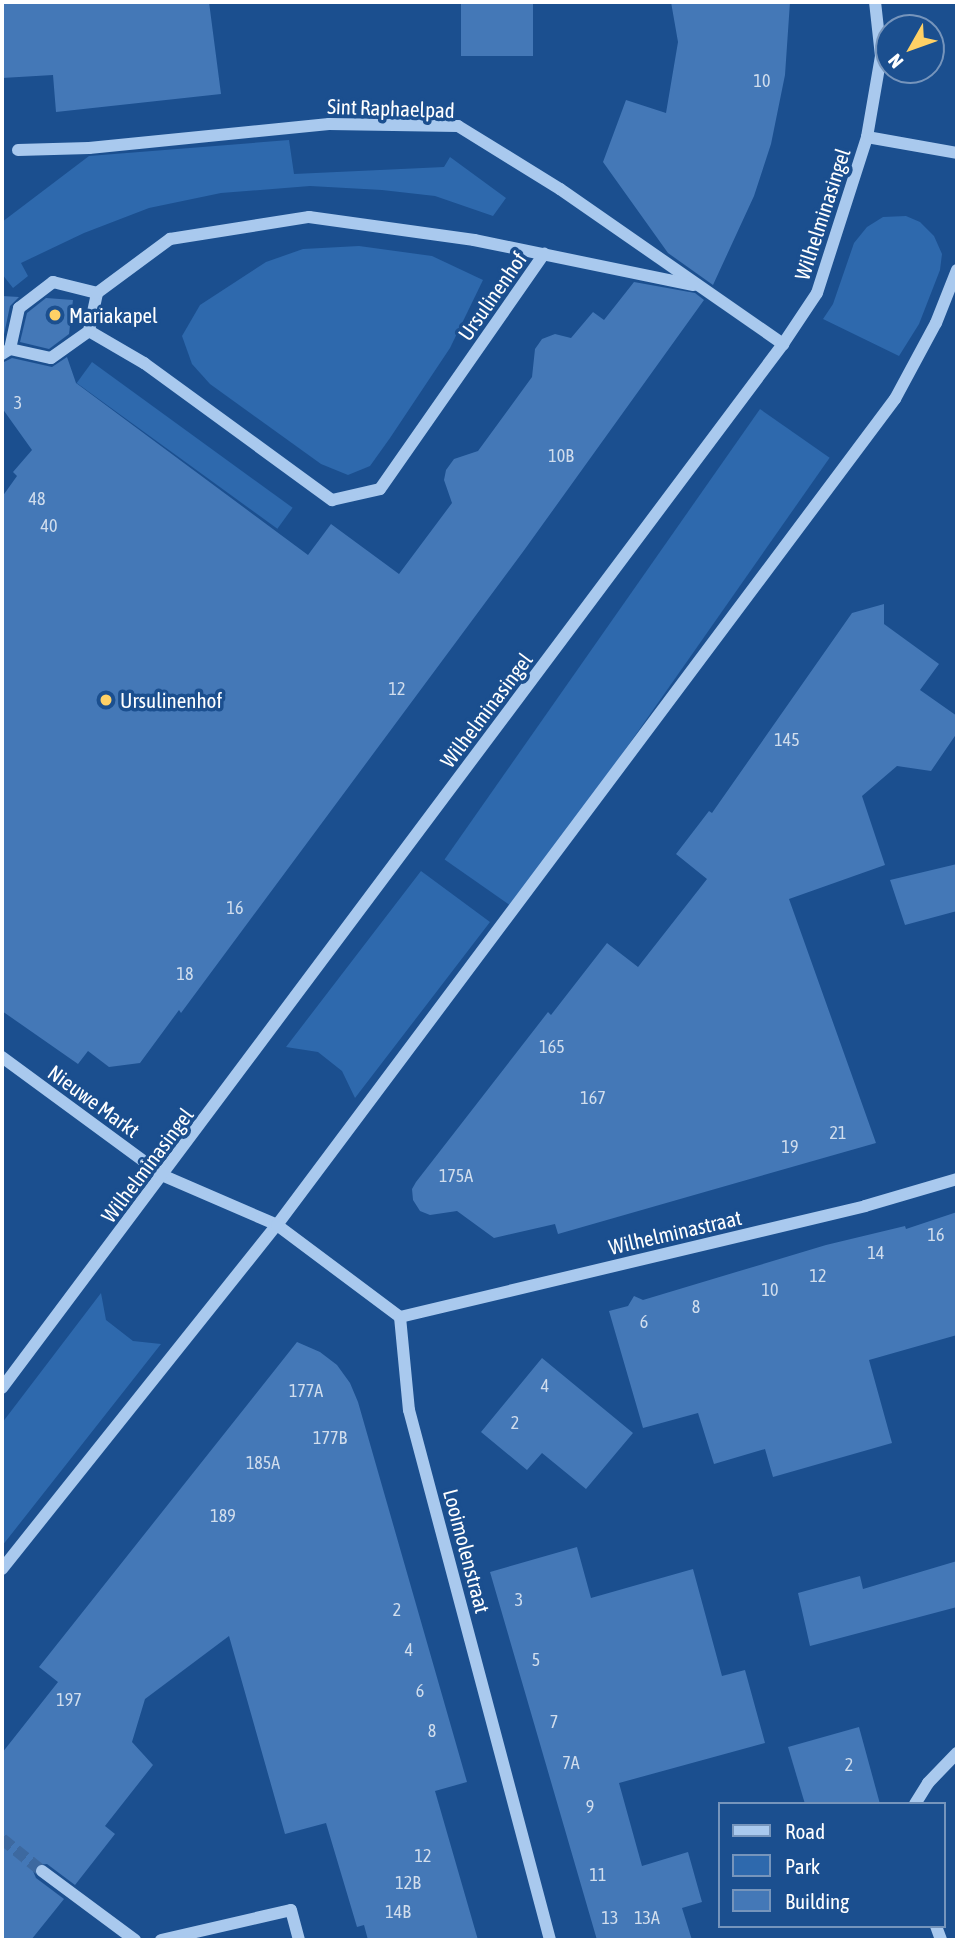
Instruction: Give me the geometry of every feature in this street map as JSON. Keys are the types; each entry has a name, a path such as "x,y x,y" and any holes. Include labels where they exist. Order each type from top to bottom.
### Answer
{"street":[{"name":"Wilhelminasingel","path":"2,1388 164,1175 783,344 817,293 867,138 881,56 875,2"},
{"name":"Sint Raphaelpad","path":"18,150 89,148 329,124 458,126 559,190 783,344"},
{"path":"867,138 957,153"},
{"name":"Ursulinenhof","path":"97,293 170,239 309,217 474,240 700,286"},
{"name":"Ursulinenhof","path":"89,331 144,363 332,500 380,489 544,254"},
{"path":"2,1569 277,1225 895,399 936,323 957,270"},
{"path":"52,282 97,293 89,331 51,358 6,351 19,308 52,282"},
{"name":"Nieuwe Markt","path":"2,1058 164,1175 277,1225"},
{"name":"Wilhelminastraat","path":"400,1317 865,1206 957,1179"},
{"path":"277,1225 400,1317"},
{"name":"Looimolenstraat","path":"400,1317 410,1410 550,1940"},
{"path":"916,1802 928,1783 957,1753"},
{"path":"42,1871 135,1940"},
{"path":"161,1940 291,1910 299,1940"}],"green space":[{"path":"289,140 294,174 444,167 450,157 506,198 493,216 435,196 382,190 310,186 221,193 149,208 84,233 21,263 28,276 13,288 2,274 2,222 89,156"},
{"path":"906,216 920,222 934,236 942,254 940,270 919,324 899,356 823,319 833,304 854,243 867,227 883,217"},
{"path":"359,246 432,256 483,280 450,348 390,438 370,466 348,475 321,464 210,384 192,364 182,336 200,305 266,262 303,249"},
{"path":"92,362 293,508 277,529 77,383"},
{"path":"760,409 830,458 514,908 445,860"},
{"path":"421,871 490,922 355,1098 342,1071 318,1052 286,1047"},
{"path":"101,1293 106,1320 133,1341 161,1344 2,1546 2,1423"}],"building":[{"path":"2,2 209,2 221,94 56,112 53,75 2,78"},
{"path":"461,2 533,2 533,56 461,56"},
{"path":"671,2 790,2 785,75 771,144 754,196 713,285 668,253 603,162 626,100 666,113 678,42"},
{"name":"Ursulinenhof","path":"634,282 695,293 704,300 525,549 181,1013 179,1010 140,1063 109,1067 88,1051 78,1064 2,1011 2,497 17,476 13,472 32,450 2,408 2,363 12,358 52,367 67,357 76,383 308,555 331,524 399,574 452,503 444,480 446,470 454,459 478,451 532,377 535,349 542,339 555,334 571,338 593,312 604,320"},
{"path":"2,296 19,297 10,306 2,344"},
{"path":"46,298 73,300 69,334 49,349 20,342 27,313"},
{"path":"884,604 884,624 939,664 920,690 957,716 957,733 931,771 897,766 862,796 885,865 789,899 876,1143 558,1234 555,1224 494,1238 457,1211 430,1215 420,1211 413,1200 412,1189 416,1182 548,1012 551,1015 607,943 638,967 707,879 676,854 709,811 712,813 852,613"},
{"path":"957,864 957,911 905,925 890,880"},
{"path":"957,1212 957,1335 869,1360 892,1443 773,1477 765,1449 714,1464 698,1413 643,1428 609,1311 628,1306 634,1296 643,1300 826,1245 905,1226 906,1229"},
{"path":"297,1342 320,1352 337,1365 350,1383 358,1402 467,1782 435,1791 478,1940 368,1940 364,1925 357,1927 326,1823 285,1834 229,1636 145,1699 132,1742 153,1765 105,1826 115,1834 75,1885 47,1864 35,1865 33,1871 36,1878 64,1899 31,1940 2,1940 2,1753 58,1682 39,1667"},
{"path":"542,1358 633,1433 586,1489 542,1453 527,1470 481,1432"},
{"path":"577,1547 591,1598 693,1569 722,1676 745,1670 765,1743 619,1783 642,1866 688,1852 702,1902 682,1908 692,1940 597,1940 490,1572"},
{"path":"957,1561 957,1607 810,1646 798,1593 860,1576 863,1589"},
{"path":"859,1727 879,1802 804,1802 788,1747"}],"tunnel":[{"path":"2,1839 42,1871"}],"place":[{"name":"Mariakapel","path":"55,315"},
{"name":"Ursulinenhof","path":"106,700"}]}
